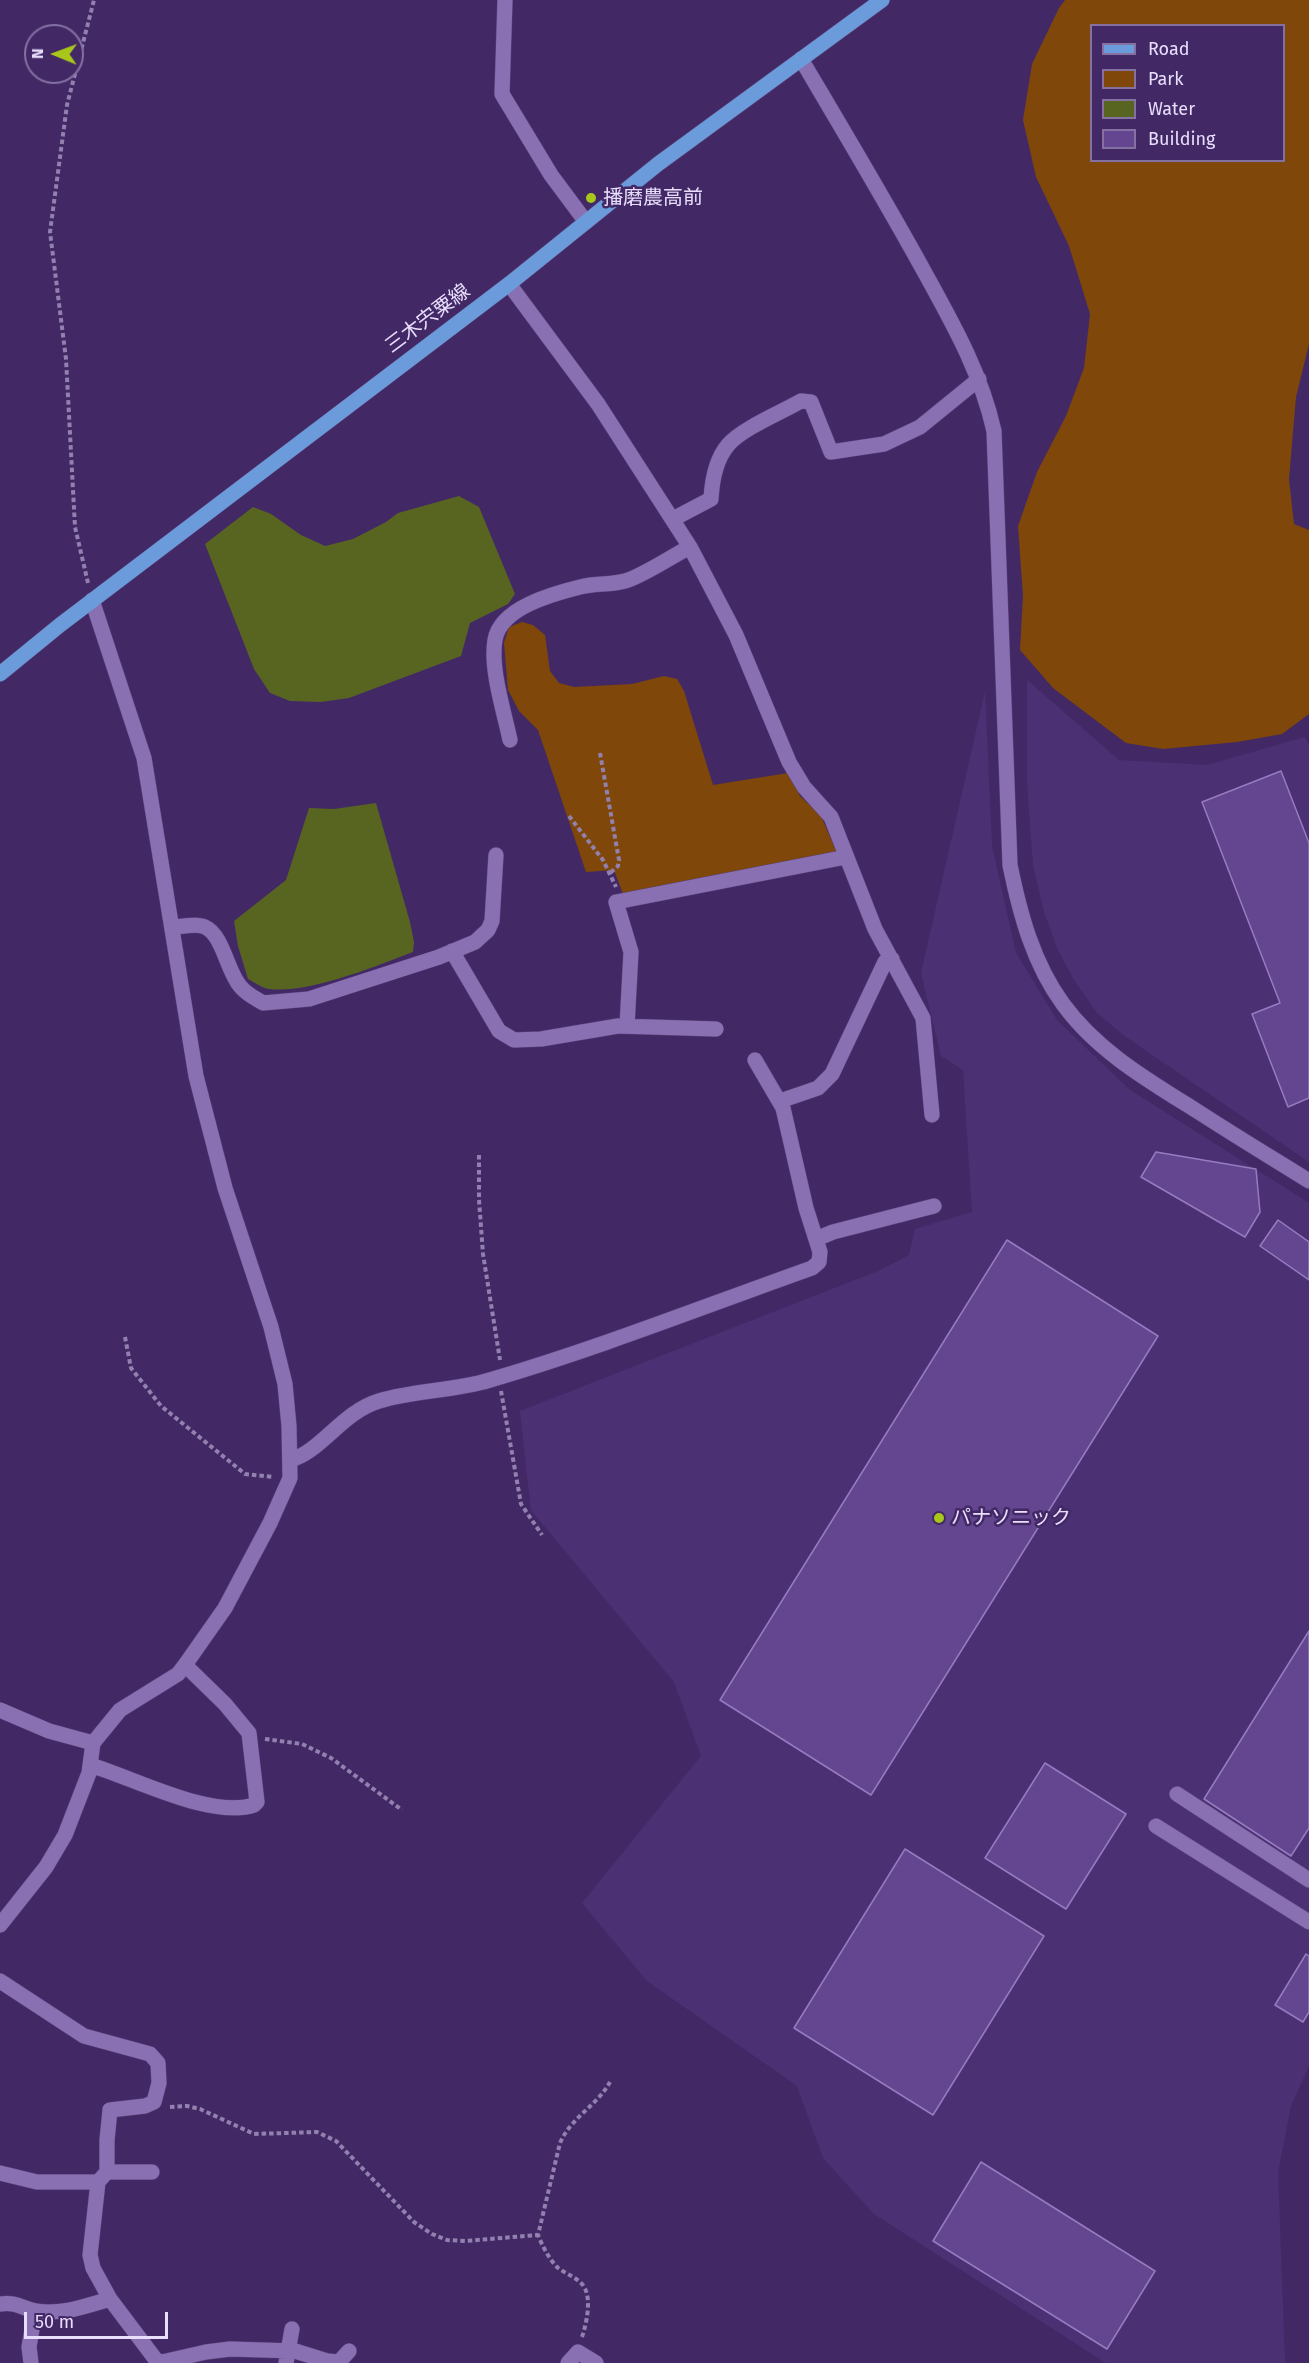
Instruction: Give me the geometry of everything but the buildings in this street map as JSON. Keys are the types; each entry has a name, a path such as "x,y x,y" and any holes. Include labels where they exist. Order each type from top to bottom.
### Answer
{"main road":[{"name":"三木宍粟線","path":"0,674 92,600 509,284 658,164 882,0"}],"street":[{"path":"505,0 502,94 551,175 586,222"},
{"path":"801,59 899,226 959,335 979,379 994,431 1010,865 1019,907 1036,959 1063,1004 1098,1043 1142,1077 1309,1181"},
{"path":"509,284 598,404 690,547 736,635 789,762 804,788 831,817 875,929 923,1018 932,1115"},
{"path":"673,519 711,499 712,478 726,446 735,437 801,401 811,402 831,452 884,444 920,427 979,379"},
{"path":"510,740 496,670 495,640 507,616 523,607 580,587 626,581 690,547"},
{"path":"0,1925 46,1867 65,1835 79,1802 90,1765 93,1743 120,1710 178,1674 225,1608 270,1523 290,1478 285,1384 271,1327 225,1188 196,1076 144,758 92,600"},
{"path":"172,927 204,926 210,930 217,938 226,962 240,986 263,1003 309,999 475,942 488,930 494,904 496,855"},
{"path":"627,1026 631,952 616,902 846,857"},
{"path":"452,951 499,1031 505,1037 514,1040 541,1039 627,1026 716,1029"},
{"path":"780,1101 818,1088 832,1074 885,962 891,959"},
{"path":"290,1460 302,1457 336,1426 362,1407 381,1400 499,1377 812,1268 819,1262 820,1252 806,1208 783,1108 755,1060"},
{"path":"816,1239 833,1232 934,1206"},
{"path":"90,1765 207,1805 247,1808 257,1802 249,1733 225,1704 184,1665"},
{"path":"0,1710 49,1731 93,1743"},
{"path":"1177,1794 1309,1880"},
{"path":"1156,1826 1309,1922"},
{"path":"0,1981 84,2036 150,2054 158,2063 159,2084 154,2102 145,2106 110,2110 103,2177 90,2255 93,2268 110,2299 156,2360 162,2362 230,2349 339,2362 349,2351"},
{"path":"0,2173 37,2182 152,2172"},
{"path":"0,2304 20,2304 35,2311 64,2312 110,2299"},
{"path":"32,2363 29,2347 35,2311"},
{"path":"287,2357 292,2329"},
{"path":"573,2357 596,2363"}],"path":[{"path":"92,600 75,527 66,359 50,232 67,105 94,0"},
{"path":"600,753 619,860 618,866 610,873"},
{"path":"569,816 603,860 622,901"},
{"path":"479,1155 479,1200 483,1254 501,1355 499,1377 521,1504 542,1535"},
{"path":"125,1337 131,1368 161,1406 245,1474 290,1478"},
{"path":"250,1737 302,1744 331,1758 402,1810"},
{"path":"573,2357 588,2313 586,2293 582,2284 556,2266 538,2235 561,2143 567,2129 610,2082"},
{"path":"163,2107 187,2106 200,2109 254,2134 316,2132 336,2141 414,2222 432,2234 447,2240 465,2241 538,2235"}],"shaded area":[{"path":"1027,680 1119,760 1207,765 1305,737 1309,745 1309,1162 1126,1037 1097,1013 1073,978 1058,950 1044,912 1033,865 1027,783"},
{"path":"985,692 992,846 1016,953 1057,1020 1130,1090 1309,1203 1309,2066 1291,2106 1278,2172 1285,2363 1106,2363 874,2214 823,2158 797,2086 647,1981 582,1903 701,1756 674,1682 531,1510 520,1411 878,1271 909,1255 915,1229 972,1212 963,1070 941,1056 921,973"}],"green space":[{"path":"1065,0 1309,0 1309,344 1296,397 1289,479 1294,524 1309,530 1309,714 1282,734 1237,742 1163,749 1126,743 1053,688 1020,650 1023,596 1018,526 1037,472 1066,416 1084,368 1090,314 1069,246 1036,177 1023,120 1032,64"},
{"path":"522,622 533,625 545,635 550,671 559,683 574,687 632,684 664,676 677,679 684,691 713,785 788,773 800,796 821,816 837,853 623,894 614,870 586,872 538,730 519,711 508,690 504,643 509,627"}],"water":[{"path":"459,496 479,507 515,594 508,604 470,623 461,656 349,698 321,702 290,701 270,693 254,669 205,544 253,507 271,514 301,535 325,546 353,539 398,513"},
{"path":"376,803 410,922 414,942 413,952 342,978 303,987 269,989 248,979 238,946 234,921 286,880 309,808 334,809"}],"place":[{"name":"播磨農高前","path":"591,198"},
{"name":"パナソニック","path":"939,1518"}]}
